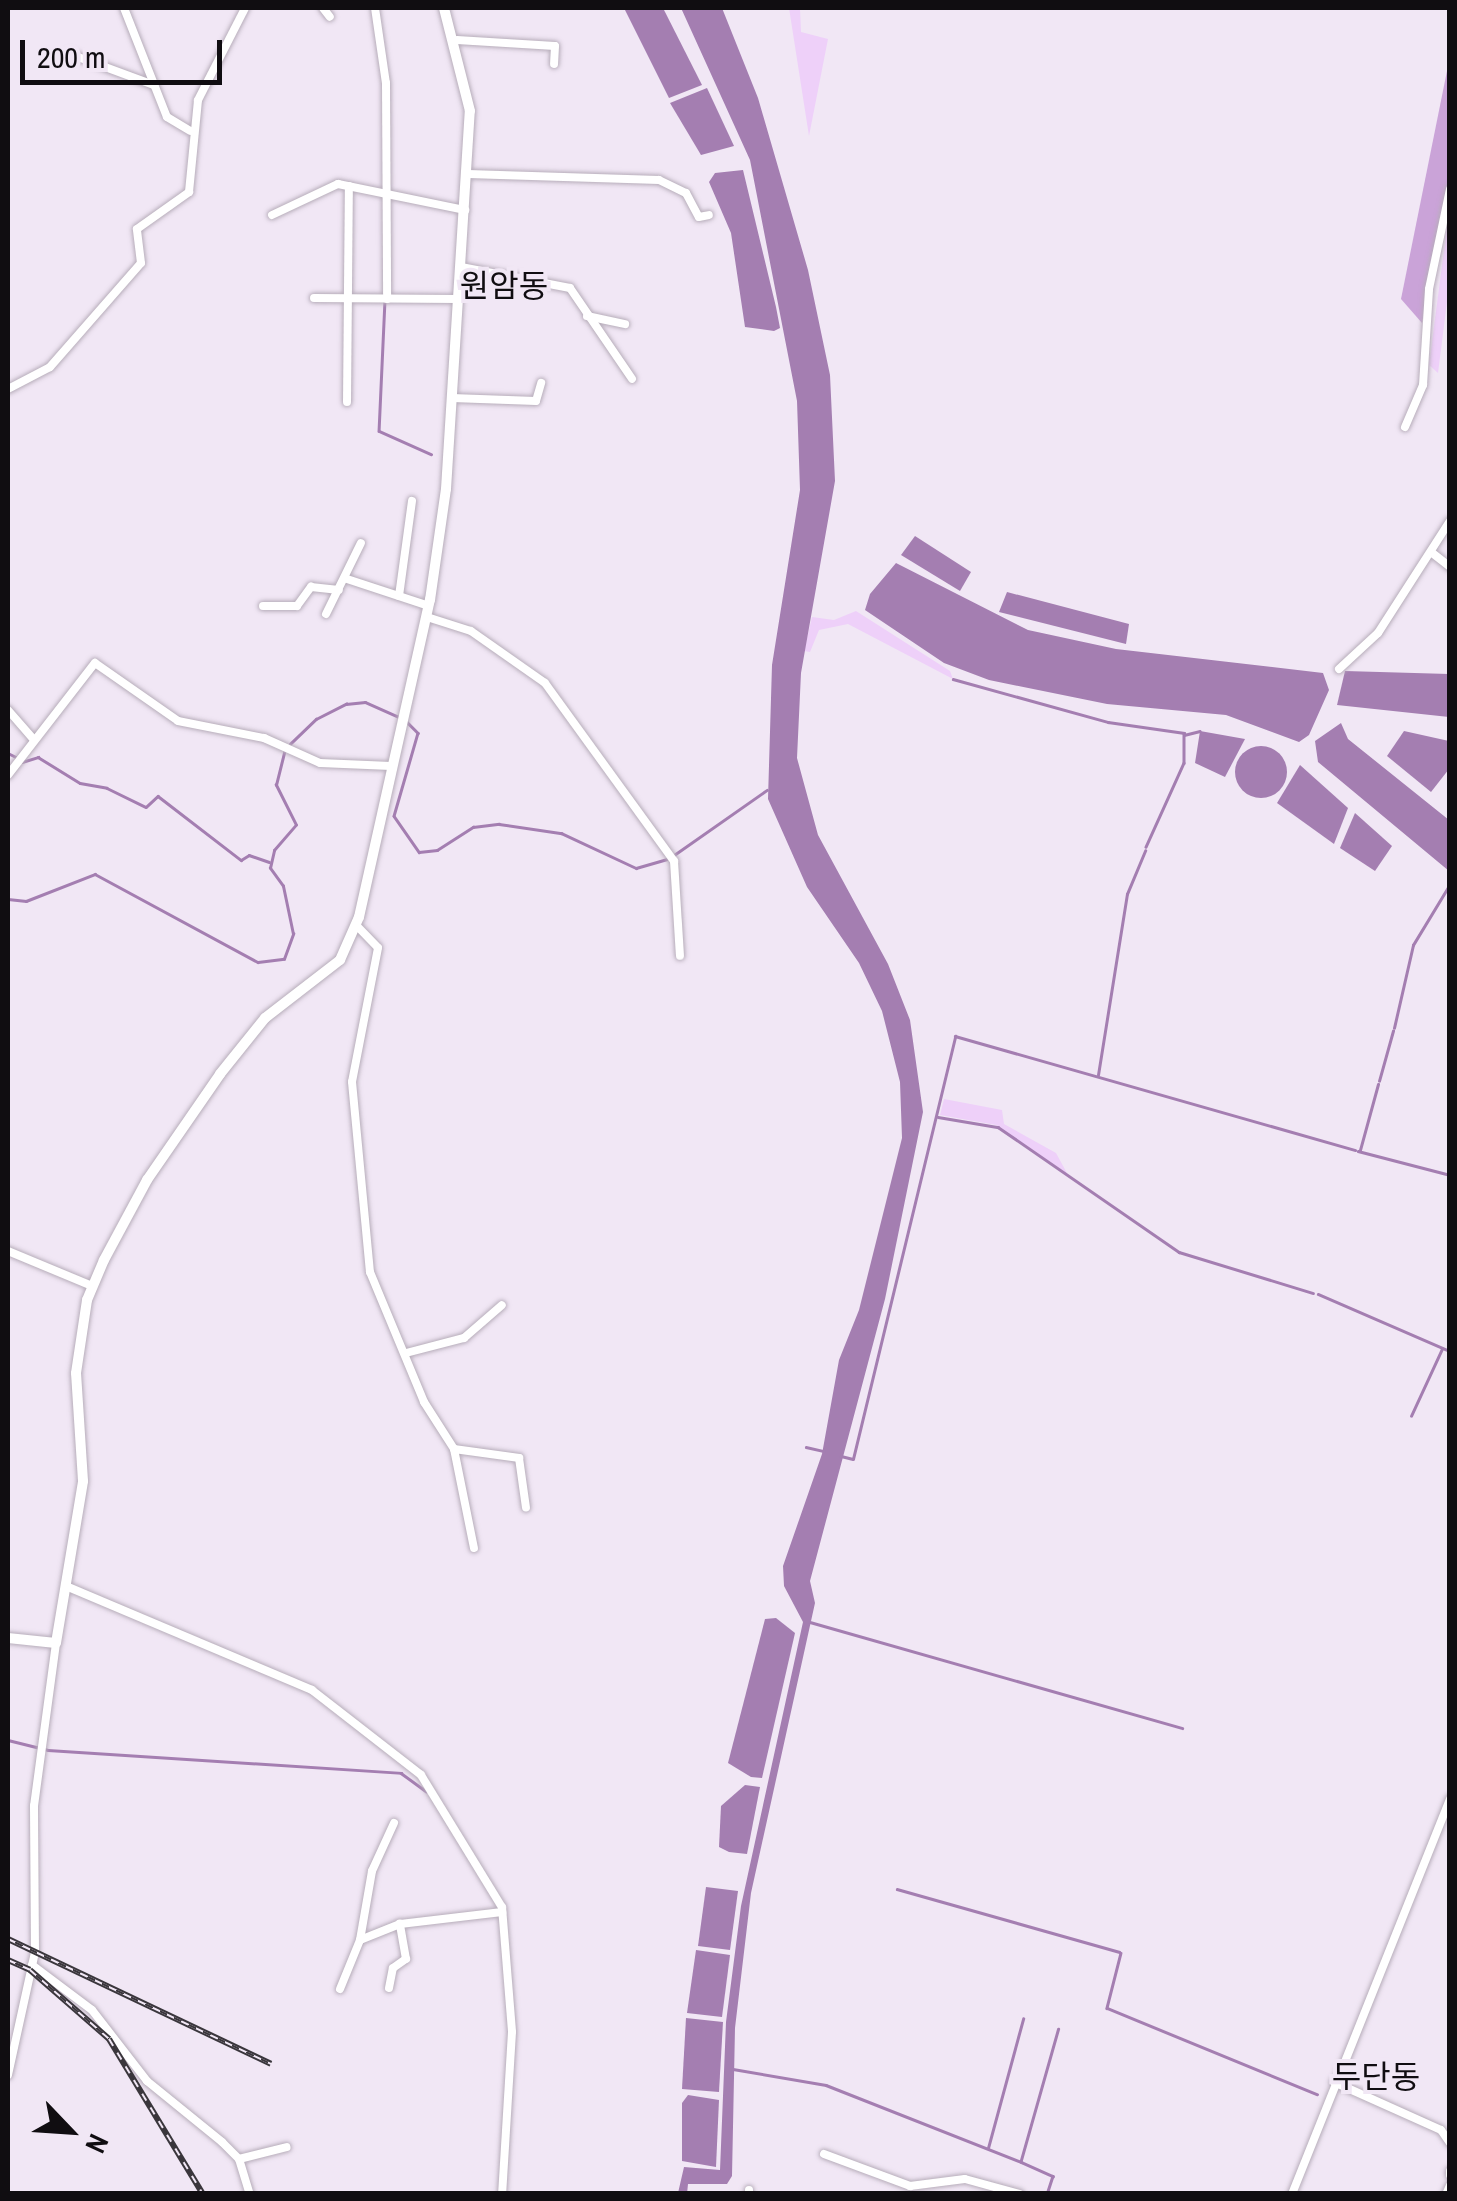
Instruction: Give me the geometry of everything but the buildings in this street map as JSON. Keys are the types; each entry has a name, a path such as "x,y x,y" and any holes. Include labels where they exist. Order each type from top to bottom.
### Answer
{"main road":[{"path":"8,1638 56,1643 83,1481 76,1373 92,1286 147,1180 220,1074 265,1018 323,978 357,926 428,611 452,398 468,174 468,83 444,8"}],"street":[{"path":"124,8 166,116 190,131"},
{"path":"8,389 44,374 141,262 137,229 189,192 190,131 198,100 245,8"},
{"path":"324,8 330,17"},
{"path":"375,8 385,59 387,299"},
{"path":"457,40 556,46 554,64"},
{"path":"70,54 154,85"},
{"path":"468,174 658,180 686,193 699,217 709,215"},
{"path":"272,215 338,184 465,210"},
{"path":"347,402 348,186"},
{"path":"1404,427 1423,385 1430,289 1450,190"},
{"path":"461,267 563,285 577,293 587,316 632,378"},
{"path":"314,298 458,299"},
{"path":"587,316 625,324"},
{"path":"452,398 536,401 541,382"},
{"path":"399,596 412,501"},
{"path":"1339,669 1378,634 1450,521"},
{"path":"326,614 347,580 361,543"},
{"path":"1431,552 1450,567"},
{"path":"347,580 399,596 471,631 545,683 674,860 680,956"},
{"path":"264,606 297,606 310,587 339,590"},
{"path":"8,775 95,663 178,722 264,738 320,763 391,766"},
{"path":"8,710 34,740"},
{"path":"357,926 378,948 352,1082 359,1188 370,1272 424,1402 454,1450 474,1548"},
{"path":"8,1251 92,1286"},
{"path":"406,1352 464,1338 502,1305"},
{"path":"454,1450 519,1458 526,1508"},
{"path":"66,1586 312,1690 421,1775 497,1891 502,1912 512,2032 502,2194"},
{"path":"8,2075 32,1965 34,1806 56,1643"},
{"path":"1292,2194 1450,1798"},
{"path":"340,1990 360,1940 372,1871 394,1824"},
{"path":"360,1940 400,1924 502,1912"},
{"path":"389,1988 393,1968 406,1959 400,1924"},
{"path":"32,1965 92,2010 147,2081 239,2160 250,2194"},
{"path":"1334,2082 1441,2130 1450,2142"},
{"path":"239,2160 287,2147"},
{"path":"824,2154 858,2172 910,2186 978,2180 1020,2194"},
{"path":"972,2194 978,2180"},
{"path":"917,2194 923,2183"},
{"path":"1446,2194 1450,2185"}],"shaded area":[{"path":"624,8 663,8 702,85 669,98"},
{"path":"681,8 722,8 758,98 808,270 830,375 835,481 801,673 797,758 818,835 888,964 910,1020 923,1112 885,1299 810,1581 815,1603 751,1893 735,2028 732,2176 727,2184 688,2184 687,2194 678,2193 684,2167 720,2170 726,2022 741,1906 803,1622 784,1586 783,1566 822,1454 839,1360 859,1310 902,1138 900,1082 882,1011 859,963 807,887 768,799 772,665 800,490 797,401 750,160"},
{"path":"789,8 800,8 801,32 828,39 809,136"},
{"path":"1449,61 1449,174 1422,323 1401,299"},
{"path":"707,88 734,146 701,155 670,103"},
{"path":"743,170 776,307 780,328 774,331 745,327 731,233 709,182 715,173"},
{"path":"1449,212 1449,286 1438,373 1429,365"},
{"path":"915,536 971,572 960,591 901,555"},
{"path":"896,563 1028,630 1116,649 1323,673 1329,690 1309,735 1299,742 1226,715 1107,704 989,680 944,663 865,610 870,594"},
{"path":"1007,592 1129,624 1126,644 999,612"},
{"path":"856,611 950,671 953,679 848,624 819,630 810,652 804,651 812,617 834,620"},
{"path":"1345,671 1449,674 1449,717 1337,705"},
{"path":"1341,723 1348,739 1449,820 1449,871 1318,762 1315,741"},
{"path":"1200,731 1245,739 1225,777 1195,763"},
{"path":"1404,731 1449,741 1449,769 1431,792 1387,756"},
{"path":"1261,746 1279,754 1287,772 1279,790 1261,798 1243,790 1235,772 1243,754"},
{"path":"1300,765 1348,808 1334,844 1277,803"},
{"path":"1355,813 1392,846 1375,871 1340,848"},
{"path":"944,1099 1002,1110 1004,1124 1056,1153 1068,1175 996,1125 940,1115"},
{"path":"776,1618 795,1633 762,1778 751,1777 728,1763 765,1619"},
{"path":"745,1785 760,1787 747,1854 719,1847 721,1806"},
{"path":"706,1887 738,1891 730,1950 698,1946"},
{"path":"696,1950 730,1955 722,2017 687,2013"},
{"path":"686,2018 723,2022 719,2092 682,2089"},
{"path":"688,2095 719,2100 716,2167 682,2161 682,2103"}],"waterway":[{"path":"385,300 379,431 431,454"},
{"path":"953,679 1108,722 1184,733 1184,763 1146,847"},
{"path":"290,744 316,719 346,704 365,702 399,717"},
{"path":"406,721 418,733 394,816 419,852 437,850 473,827 499,824 561,833 636,868 667,859"},
{"path":"1184,735 1200,731"},
{"path":"8,899 26,901 95,874 258,962 284,959 293,934 283,886 270,868 274,850 296,825 276,785 285,750"},
{"path":"8,753 16,757"},
{"path":"22,762 38,757 80,783 107,788 146,807 158,796 241,860 249,855 269,862"},
{"path":"674,855 767,790"},
{"path":"1098,1075 1127,894 1145,851"},
{"path":"1394,1028 1413,945 1450,884"},
{"path":"1379,1081 1393,1031"},
{"path":"841,1456 853,1459 955,1036 1355,1150"},
{"path":"1360,1150 1378,1084"},
{"path":"938,1117 998,1127 1179,1252 1313,1293"},
{"path":"1358,1151 1450,1175"},
{"path":"1318,1294 1450,1351"},
{"path":"1411,1416 1442,1349"},
{"path":"806,1447 824,1451"},
{"path":"810,1622 1182,1728"},
{"path":"8,1740 48,1750 401,1773 426,1791"},
{"path":"897,1889 1119,1952"},
{"path":"1121,1953 1107,2008 1317,2094"},
{"path":"988,2148 1023,2019"},
{"path":"1021,2160 1058,2029"},
{"path":"733,2069 826,2085 1021,2162 1053,2176 1047,2194"}],"railway":[{"path":"8,1939 271,2064"},
{"path":"8,1960 30,1970 109,2039 203,2194"}],"district":[{"name":"원암동","path":"504,286"},
{"name":"두단동","path":"1376,2077"}]}
